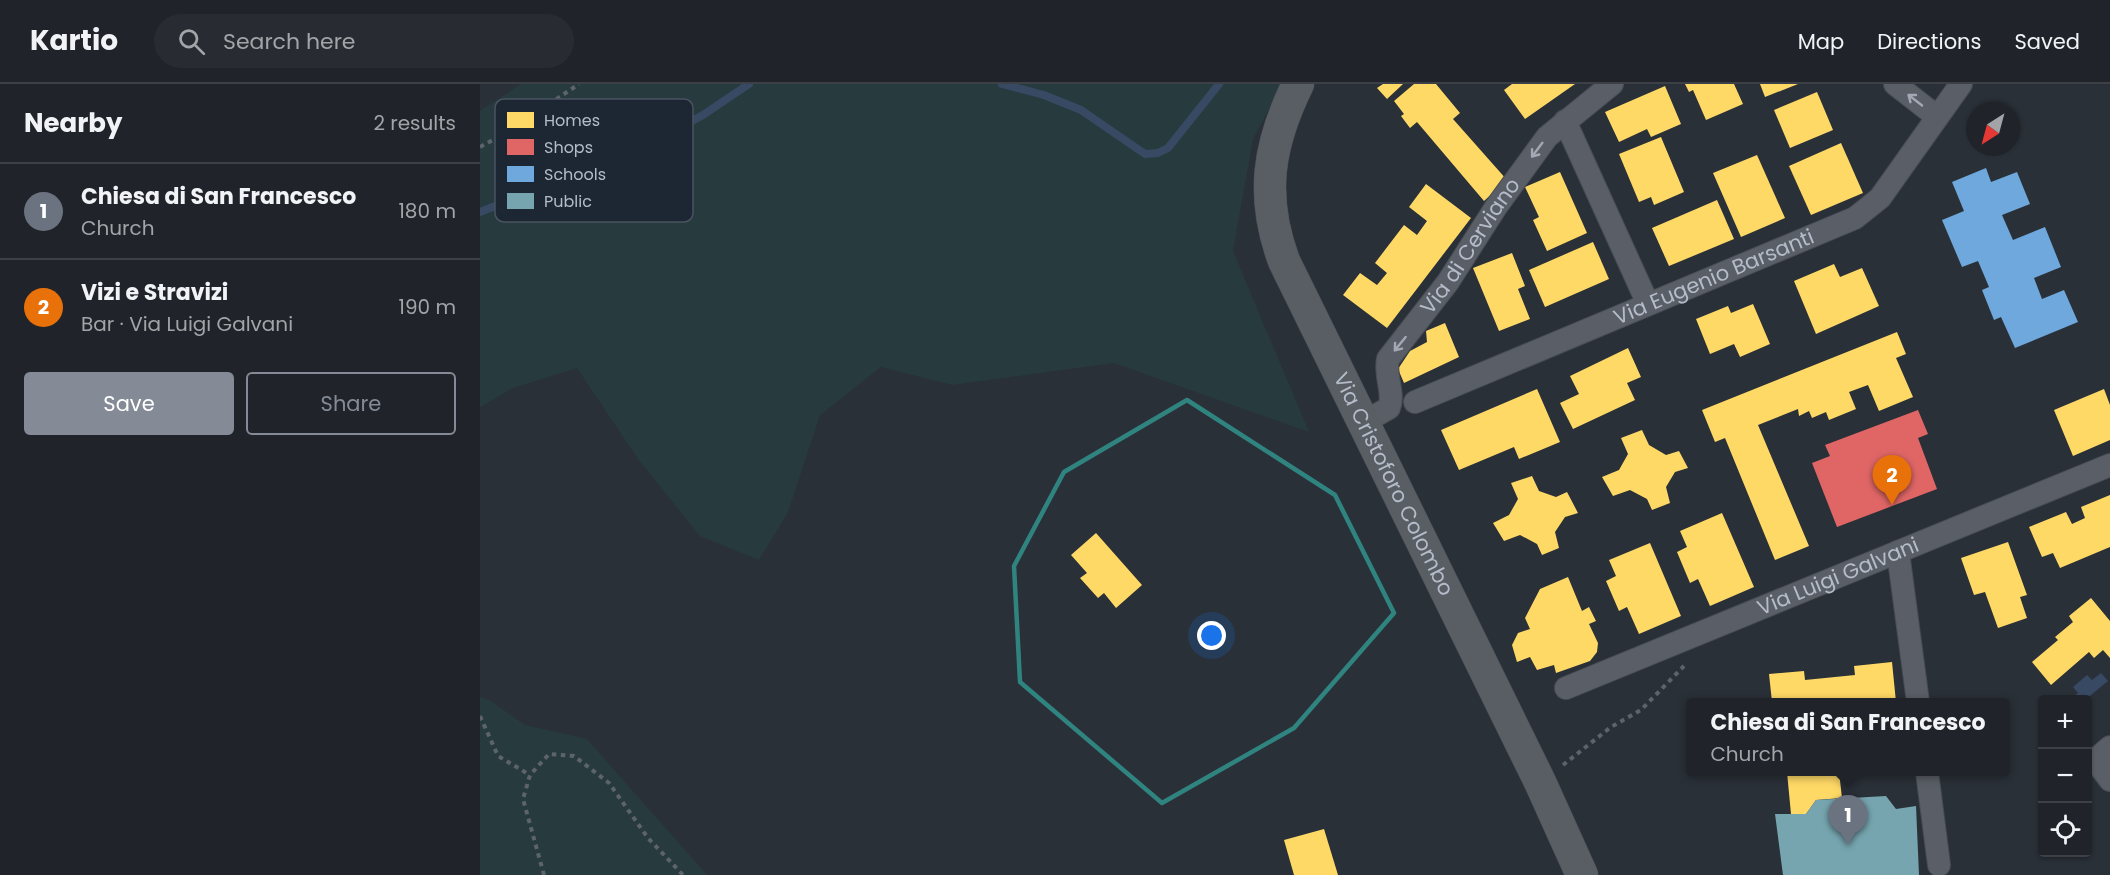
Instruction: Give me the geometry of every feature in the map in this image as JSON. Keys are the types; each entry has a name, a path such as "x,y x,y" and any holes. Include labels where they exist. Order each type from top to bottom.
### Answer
{"main road":[{"name":"Via Cristoforo Colombo","path":"1298,84 1283,116 1275,142 1269,196 1272,221 1284,261 1540,782 1582,875"}],"street":[{"name":"Via di Cerviano","path":"1364,422 1390,405 1386,369 1389,359 1448,282 1521,170 1547,136 1612,84"},
{"path":"1895,84 1936,117"},
{"name":"Via Eugenio Barsanti","path":"1415,402 1854,218 1880,198 1961,84"},
{"path":"1565,121 1648,304"},
{"name":"Via Luigi Galvani","path":"1566,688 2110,465"},
{"path":"1898,552 1917,698"},
{"path":"2102,754 2110,780"},
{"path":"1928,776 1939,865"}],"path":[{"path":"557,99 579,84"},
{"path":"480,147 495,139"},
{"path":"1570,761 1611,727 1641,710 1663,689 1687,662 1696,635"},
{"path":"480,716 498,756 530,775"},
{"path":"544,875 523,799 530,775 549,754 574,756 609,783 648,838 683,875"}],"highlighted area":[{"path":"1187,400 1335,495 1394,613 1294,728 1162,803 1020,682 1014,566 1064,472"}],"green space":[{"path":"521,84 1282,84 1253,139 1233,251 1309,432 1114,363 952,385 881,367 820,415 788,512 759,560 700,536 638,459 577,368 513,388 480,407 480,111 495,101 495,222 693,222 693,99 498,99"},
{"path":"480,697 491,701 525,725 587,739 707,875 480,875"}],"water":[{"path":"2101,673 2108,681 2091,695 2075,695 2078,693 2073,687 2087,675 2092,680"}],"building: Homes":[{"path":"1383,84 1403,84 1387,99 1377,88"},
{"path":"1414,84 1436,84 1460,113 1453,119 1507,180 1484,201 1417,122 1410,128 1401,116 1404,114 1394,101"},
{"path":"1512,84 1575,84 1525,119 1504,90"},
{"path":"1685,84 1734,84 1743,104 1706,120 1693,90 1689,92"},
{"path":"1760,84 1798,84 1765,97"},
{"path":"1665,86 1681,124 1651,137 1647,129 1619,142 1605,112"},
{"path":"1817,92 1833,130 1790,148 1774,110"},
{"path":"1661,137 1684,192 1654,205 1651,197 1639,202 1619,154"},
{"path":"1841,143 1863,193 1811,215 1789,166"},
{"path":"1757,155 1785,218 1741,237 1713,173"},
{"path":"1560,172 1587,233 1547,251 1533,220 1539,217 1525,187"},
{"path":"1426,184 1471,218 1387,328 1343,295 1360,273 1377,285 1387,273 1375,263 1404,225 1417,235 1427,221 1409,207"},
{"path":"1717,200 1734,239 1669,266 1652,228"},
{"path":"1593,242 1609,279 1545,307 1529,270"},
{"path":"1512,253 1525,286 1518,289 1530,319 1499,331 1473,268"},
{"path":"1834,264 1840,277 1862,268 1879,306 1816,334 1794,281"},
{"path":"1753,304 1770,344 1740,357 1734,344 1710,354 1696,319 1728,306 1731,313"},
{"path":"1445,323 1459,357 1404,383 1398,369 1410,351 1427,342 1426,331"},
{"path":"1897,332 1906,354 1896,358 1913,397 1879,411 1868,385 1849,392 1856,409 1829,420 1826,412 1812,418 1809,411 1799,416 1798,409 1758,425 1809,546 1775,560 1725,438 1715,442 1702,410"},
{"path":"1628,348 1641,377 1627,383 1635,400 1573,429 1560,403 1579,394 1570,376"},
{"path":"1537,389 1560,442 1519,459 1514,447 1459,470 1441,430"},
{"path":"2104,389 2110,405 2110,440 2073,456 2054,410"},
{"path":"1642,430 1649,445 1666,455 1679,451 1688,468 1675,472 1666,487 1670,503 1652,510 1647,499 1630,490 1613,496 1602,477 1619,470 1628,454 1621,438"},
{"path":"1532,476 1539,491 1556,497 1567,492 1578,513 1565,517 1555,532 1559,548 1542,555 1537,544 1520,535 1504,541 1493,523 1509,515 1518,499 1511,483"},
{"path":"2110,495 2110,547 2060,568 2053,553 2042,557 2029,527 2066,512 2072,524 2085,518 2081,507"},
{"path":"1722,513 1754,587 1710,606 1698,579 1690,583 1677,552 1687,547 1680,531"},
{"path":"1096,533 1142,585 1116,608 1104,593 1098,598 1080,578 1087,573 1071,555"},
{"path":"2008,542 2027,595 2020,597 2027,618 1998,628 1985,592 1974,595 1961,558"},
{"path":"1650,543 1681,616 1639,634 1627,607 1619,611 1606,581 1616,576 1609,560"},
{"path":"1568,577 1582,611 1589,607 1596,621 1589,624 1598,643 1597,652 1590,661 1556,673 1554,665 1537,670 1530,657 1517,662 1512,645 1518,633 1530,629 1525,618 1540,589"},
{"path":"2091,598 2110,621 2110,658 2103,650 2094,658 2089,652 2051,685 2032,662 2058,640 2055,637 2073,622 2069,616"},
{"path":"1892,662 1896,698 1772,698 1769,674 1804,671 1805,680 1855,675 1854,666"},
{"path":"1787,776 1839,776 1842,798 1816,800 1806,814 1791,814"},
{"path":"1324,829 1338,875 1294,875 1284,840"}],"building: Shops":[{"path":"1918,410 1928,434 1918,438 1937,489 1837,527 1812,463 1830,456 1825,445"}],"building: Schools":[{"path":"1986,168 1991,182 2017,172 2030,204 2002,215 2013,240 2045,227 2061,267 2034,278 2042,299 2064,290 2078,322 2015,348 2001,317 1994,320 1982,290 1989,287 1978,261 1962,267 1942,220 1964,211 1952,182"}],"building: Public":[{"path":"1886,796 1896,809 1916,806 1919,875 1783,875 1775,814 1806,814 1816,800"}],"waterway":[{"path":"693,120 749,84"},
{"path":"1002,84 1044,95 1081,110 1145,154 1158,153 1168,148 1219,84"},
{"path":"480,212 495,206"}],"place":[{"name":"Vizi e Stravizi","path":"1892,505"},
{"name":"Chiesa di San Francesco","path":"1848,845"}]}
